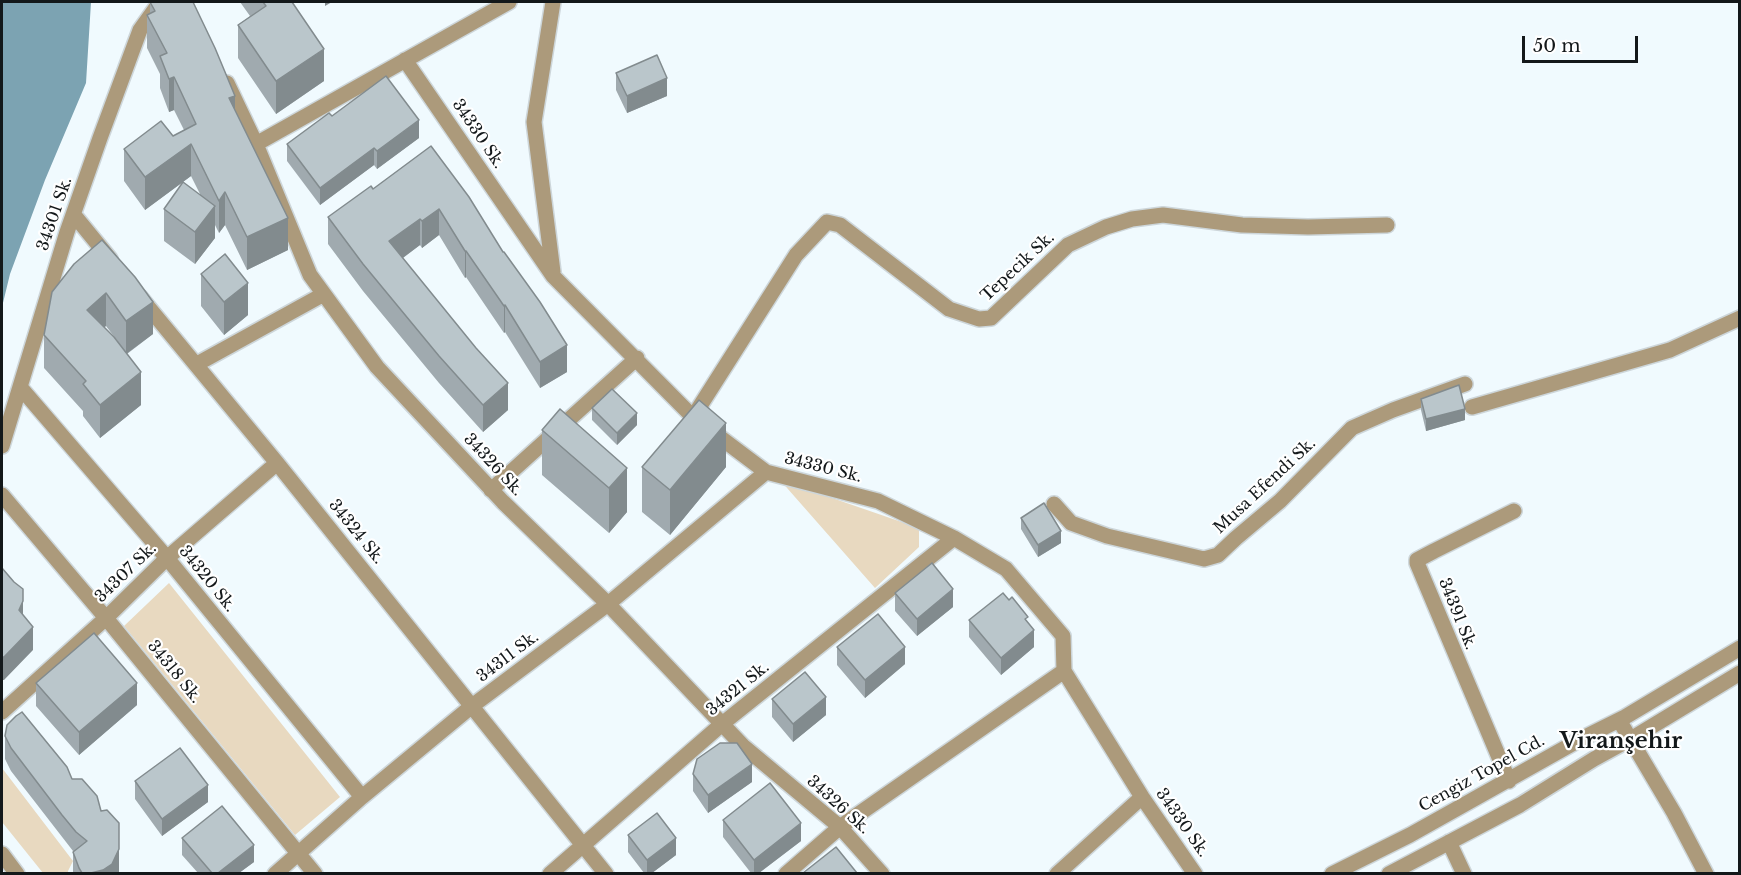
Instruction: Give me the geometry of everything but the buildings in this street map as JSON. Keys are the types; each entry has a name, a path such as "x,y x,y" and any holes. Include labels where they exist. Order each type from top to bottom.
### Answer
{"street":[{"name":"34301 Sk.","path":"2,446 67,232 100,138 140,30 160,2"},
{"path":"256,144 509,2"},
{"path":"553,2 534,122 553,276"},
{"name":"34330 Sk.","path":"405,60 553,276 637,358 693,417 766,472 878,501 954,538 1006,569 1063,636 1064,671 1142,797 1195,873"},
{"name":"34326 Sk.","path":"222,73 256,144 310,275 377,367 491,490 608,604 743,746 840,827 882,873"},
{"path":"74,215 117,268"},
{"name":"Tepecik Sk.","path":"693,417 796,255 827,222 840,225 950,309 979,319 991,318 1068,245 1106,227 1132,219 1163,215 1242,225 1308,227 1387,225"},
{"name":"34324 Sk.","path":"132,286 606,873"},
{"path":"197,364 324,294"},
{"path":"1472,407 1670,350 1740,318"},
{"path":"491,490 637,358"},
{"name":"Musa Efendi Sk.","path":"1054,504 1071,523 1107,536 1204,560 1218,555 1280,501 1352,428 1393,410 1465,384"},
{"name":"34320 Sk.","path":"20,387 167,558 362,797"},
{"name":"34307 Sk.","path":"2,712 106,618 167,558 277,463"},
{"name":"34311 Sk.","path":"275,873 472,706 608,604 766,472"},
{"name":"34318 Sk.","path":"2,495 315,873"},
{"name":"34391 Sk.","path":"1509,781 1417,560 1514,511"},
{"name":"34321 Sk.","path":"550,873 722,724 954,538"},
{"name":"Cengiz Topel Cd.","path":"1332,873 1410,835 1509,781 1581,739 1619,720 1740,648"},
{"path":"786,873 840,827 1064,671"},
{"path":"1389,873 1520,806 1594,759 1740,673"},
{"path":"1619,720 1674,813 1704,873"},
{"path":"1057,873 1142,797"},
{"path":"1449,843 1464,873"},
{"path":"2,854 17,873"}],"shaded area":[{"path":"780,480 919,528 919,547 875,588"},
{"path":"169,583 340,797 295,835 124,626"},
{"path":"2,768 73,861 68,873 43,873 2,822"}],"water":[{"path":"2,2 91,2 86,83 45,180 10,274 2,307"}],"district":[{"name":"Viranşehir","path":"1621,742"}]}
